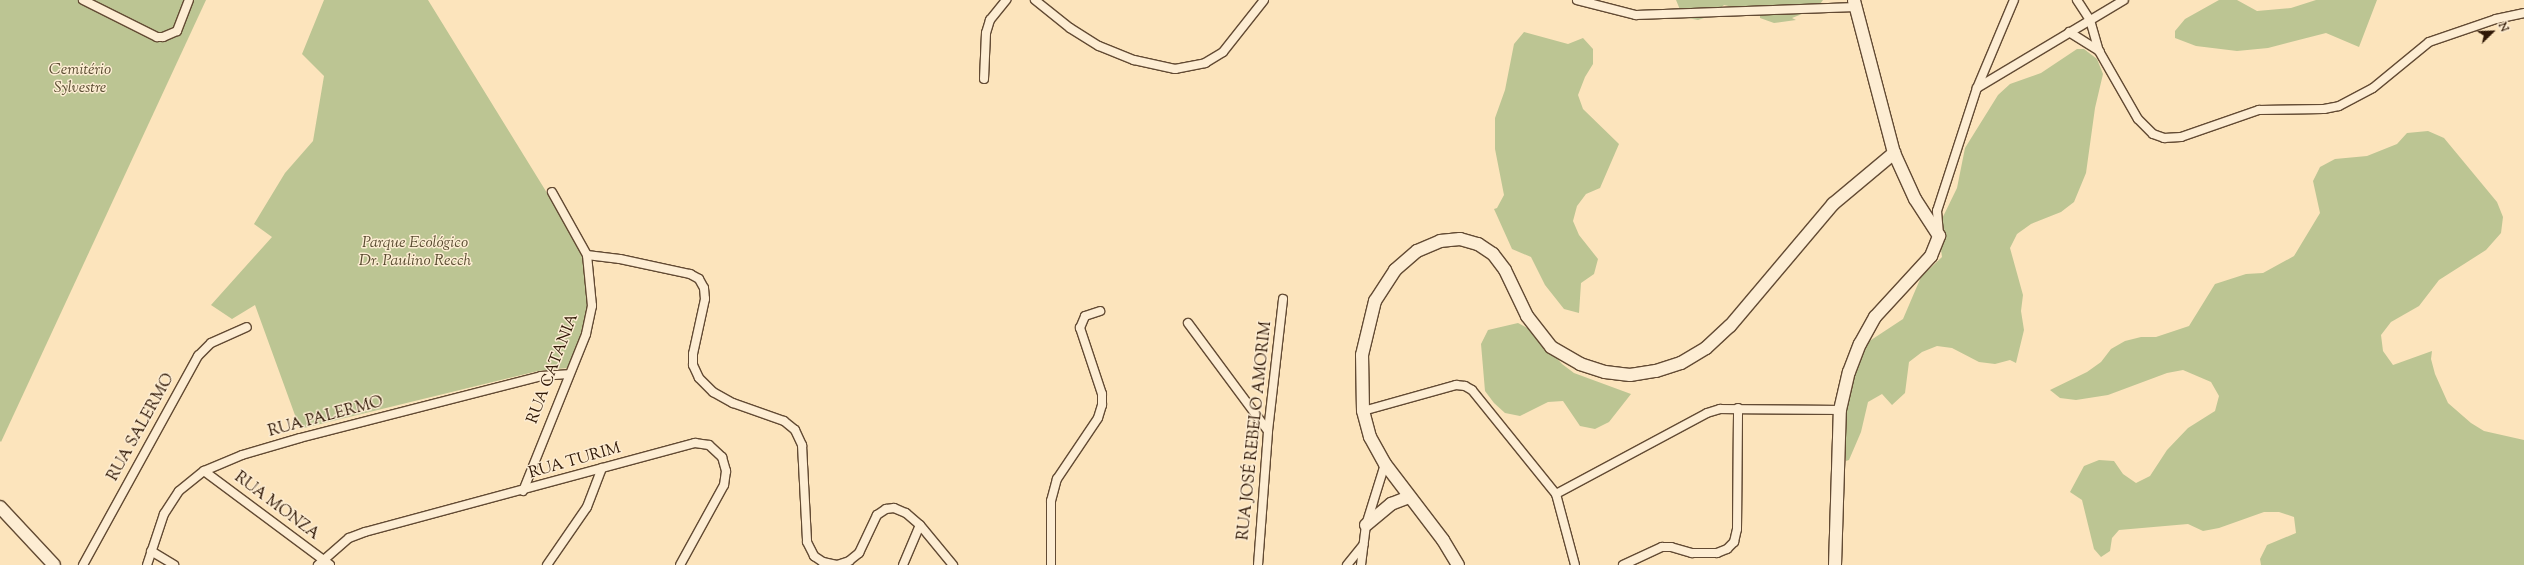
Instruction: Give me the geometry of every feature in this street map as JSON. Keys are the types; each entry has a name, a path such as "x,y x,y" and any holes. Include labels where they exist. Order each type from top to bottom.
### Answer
{"street":[{"path":"83,0 157,37 163,38 177,30 189,0"},
{"path":"984,79 986,33 990,20 1006,0"},
{"path":"1035,0 1070,28 1099,46 1134,60 1175,69 1205,63 1223,52 1264,0"},
{"path":"1578,0 1636,15 1855,4 1894,153 1915,199 1939,236"},
{"path":"1835,565 1840,410 1849,372 1860,344 1876,317 1930,256 1939,236 1937,211 1978,88 2014,0"},
{"path":"2078,0 2090,20 2099,51 2138,120 2152,134 2164,138 2181,137 2259,110 2324,109 2339,106 2373,88 2429,42 2496,19 2524,13"},
{"path":"1978,88 2124,0"},
{"path":"2069,32 2099,51"},
{"path":"1458,565 1443,540 1385,464 1370,437 1363,411 1362,356 1375,301 1395,270 1417,251 1440,241 1460,239 1478,244 1493,254 1506,270 1527,316 1551,346 1580,364 1605,372 1630,375 1656,371 1681,363 1706,348 1730,326 1833,204 1894,153"},
{"name":"RUA CATANIA","path":"523,491 568,374 586,334 592,306 587,255 552,192"},
{"path":"587,255 620,259 690,274 699,279 704,288 705,300 693,354 693,365 699,378 713,392 733,403 784,421 795,430 802,445 807,542 814,556 823,562 837,565 849,561 859,553 877,515 886,509 894,508 906,513 920,525 953,565"},
{"name":"RUA JOSÉ REBELO AMORIM","path":"1258,565 1268,432 1283,299"},
{"path":"1051,565 1051,501 1057,479 1098,418 1102,405 1102,394 1080,328 1085,316 1100,311"},
{"path":"1188,323 1268,432"},
{"name":"RUA SALERMO","path":"83,565 198,356 211,343 247,327"},
{"name":"RUA PALERMO","path":"147,565 164,514 179,491 204,472 242,455 300,438 541,376 568,374"},
{"path":"1363,411 1456,385 1465,386 1472,390 1556,494 1575,565"},
{"path":"1556,494 1707,413 1738,408 1840,410"},
{"path":"1623,565 1662,547 1671,547 1692,553 1717,553 1727,549 1734,542 1737,529 1738,408"},
{"name":"RUA TURIM","path":"320,562 349,538 365,532 523,491 695,443 709,445 722,457 726,471 724,486 680,565"},
{"path":"1361,565 1366,525 1385,464"},
{"path":"547,565 587,506 602,468"},
{"name":"RUA MONZA","path":"204,472 320,562 330,565"},
{"path":"1366,525 1391,504 1409,497"},
{"path":"1,512 54,565"},
{"path":"903,565 920,525"},
{"path":"1347,565 1363,545"},
{"path":"151,552 174,565"}],"green space":[{"name":"Cemitério Sylvestre","path":"0,0 206,0 1,442 0,441"},
{"name":"Parque Ecológico Dr. Paulino Recch","path":"324,0 428,0 581,248 589,291 585,327 567,368 538,371 300,429 255,305 232,319 211,305 272,237 254,224 285,173 313,141 324,76 302,54"},
{"path":"1676,0 1823,0 1817,8 1792,18 1796,20 1774,23 1760,18 1760,13 1724,5 1713,15 1698,20 1683,17"},
{"path":"2219,0 2237,0 2257,11 2291,8 2316,0 2377,0 2359,47 2326,33 2268,48 2237,51 2196,46 2175,38 2175,31 2185,19"},
{"path":"1524,32 1568,44 1583,38 1593,49 1593,64 1585,77 1578,95 1583,109 1619,144 1600,188 1586,194 1577,206 1573,221 1579,235 1598,259 1594,274 1581,283 1579,313 1564,309 1545,285 1531,257 1512,249 1494,209 1497,208 1504,195 1495,149 1495,118 1505,90 1514,44"},
{"path":"2077,49 2084,49 2097,59 2103,74 2095,108 2086,173 2074,202 2061,212 2031,224 2017,234 2010,248 2023,295 2021,311 2024,330 2016,363 2010,360 1995,364 1979,362 1952,348 1937,346 1922,352 1909,362 1905,393 1892,405 1882,394 1868,402 1861,432 1849,460 1846,461 1843,395 1865,344 1903,319 1921,277 1942,257 1938,227 1957,188 1965,148 1998,95 2010,84 2041,73"},
{"path":"2428,131 2444,138 2497,202 2503,217 2501,233 2486,250 2439,280 2419,306 2391,322 2381,335 2383,351 2393,365 2432,351 2431,359 2435,374 2448,403 2471,423 2484,431 2524,440 2524,565 2261,565 2260,559 2267,545 2296,533 2294,517 2279,512 2264,512 2219,528 2203,531 2188,524 2119,530 2112,538 2110,551 2101,557 2094,549 2082,500 2070,492 2084,466 2099,460 2114,461 2123,474 2136,483 2150,476 2167,450 2188,428 2215,411 2219,396 2211,382 2183,370 2167,373 2108,395 2076,400 2060,398 2050,390 2087,372 2101,362 2111,349 2125,341 2141,337 2156,337 2189,326 2215,284 2246,274 2263,273 2294,256 2320,213 2313,181 2320,167 2335,159 2367,156 2397,144 2407,133"},
{"path":"1518,323 1531,330 1562,364 1574,373 1631,394 1609,422 1595,429 1580,426 1563,401 1548,402 1520,416 1505,413 1494,403 1485,391 1481,344 1488,330"}]}
